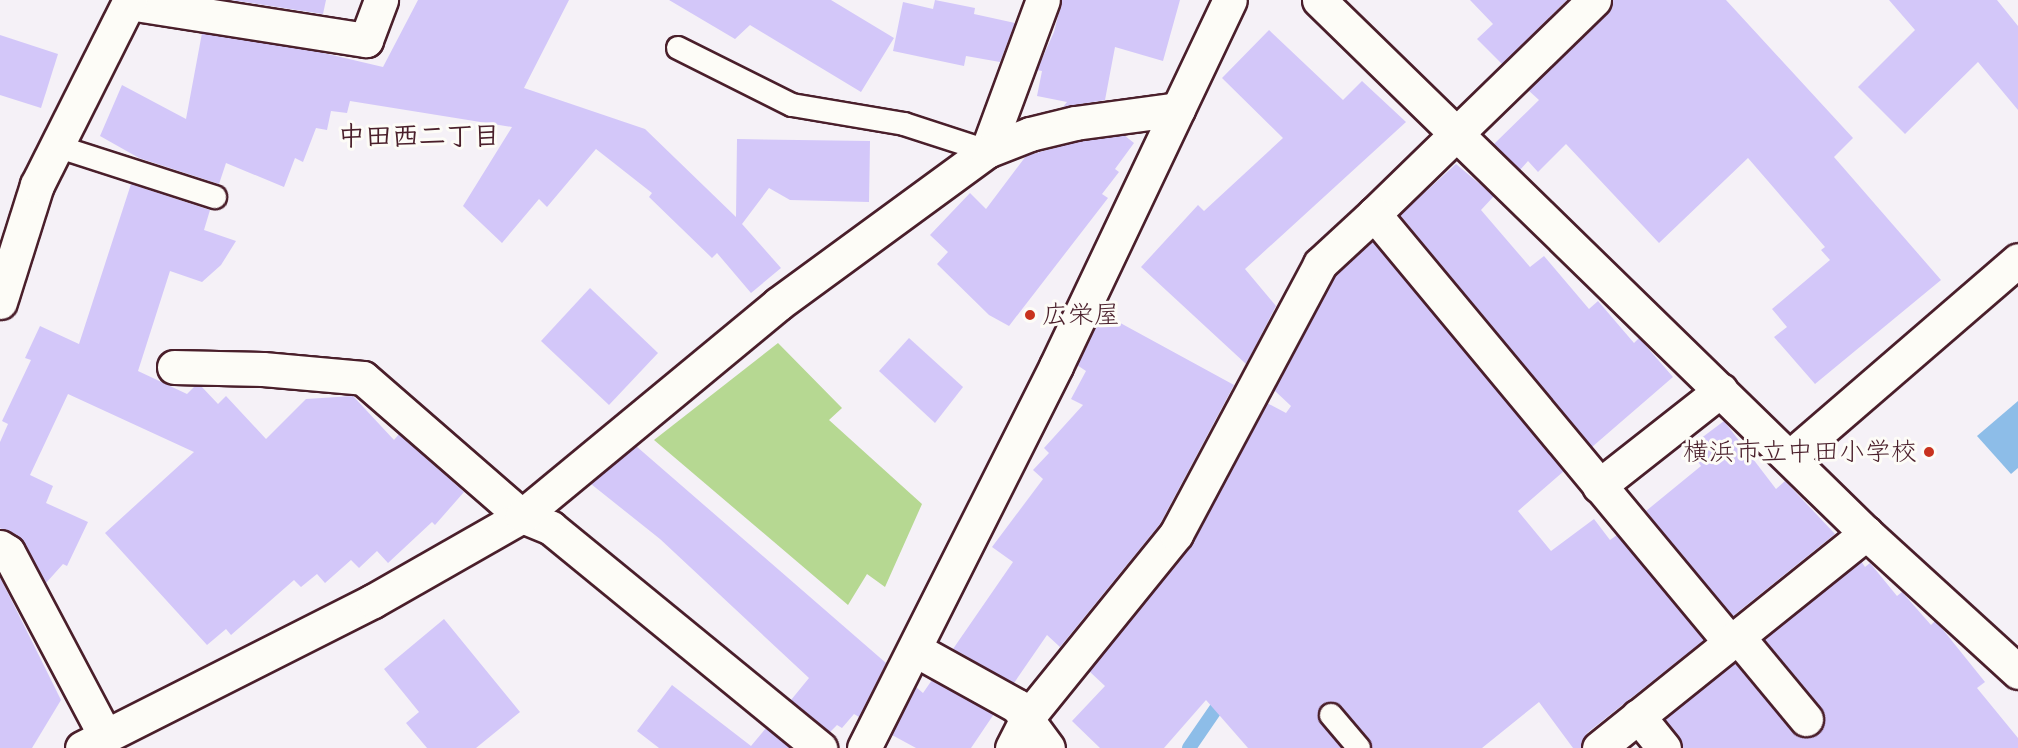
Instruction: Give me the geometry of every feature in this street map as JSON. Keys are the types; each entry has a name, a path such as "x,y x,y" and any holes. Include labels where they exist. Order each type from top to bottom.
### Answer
{"street":[{"path":"0,302 38,185 129,2 366,40 381,0"},
{"path":"987,152 1043,0"},
{"path":"864,748 916,650 1230,0"},
{"path":"1319,0 1866,533 2018,672"},
{"path":"1012,748 1027,718 1176,534 1320,264 1594,0"},
{"path":"0,547 8,552 94,742 373,602 522,516 778,304 987,152 1030,134 1075,123 1178,109"},
{"path":"1374,214 1599,486 1806,719"},
{"path":"1790,457 2018,261"},
{"path":"174,368 263,369 363,378 522,516 551,528 820,748"},
{"path":"1599,486 1721,390"},
{"path":"1599,748 1866,533"},
{"path":"916,650 1017,706 1048,748"},
{"path":"1638,716 1664,748"}],"lane":[{"path":"678,48 792,105 904,124 987,152"},
{"path":"56,146 216,196"},
{"path":"1331,715 1359,748"}],"green space":[{"path":"778,343 842,408 829,420 922,504 885,587 867,574 848,605 654,440"}],"water":[{"path":"2018,401 2018,468 2011,474 1977,436"}],"building":[{"path":"231,0 326,0 323,14"},
{"path":"418,0 569,0 524,88 645,129 736,217 737,139 870,141 869,202 790,200 769,188 742,224 781,268 751,293 717,253 712,258 649,197 652,193 596,149 547,207 539,199 502,243 463,206 512,127 350,101 347,113 331,111 327,130 316,128 303,162 295,158 284,187 226,163 219,184 139,158 100,136 122,85 186,119 202,33 315,51 383,67"},
{"path":"669,0 831,0 894,38 861,92 750,25 735,39"},
{"path":"935,0 975,8 974,14 1015,23 1000,62 966,56 964,66 893,51 903,2 933,9"},
{"path":"1062,0 1180,0 1163,61 1115,47 1105,100 1063,107 1067,102 1037,96 1042,71 1037,70 1054,32"},
{"path":"1470,0 1567,0 1502,64 1477,39 1493,24"},
{"path":"1612,0 1726,0 1853,138 1834,157 1941,280 1815,384 1774,337 1787,327 1772,309 1830,260 1821,250 1825,247 1748,158 1659,243 1566,144 1538,172 1528,161 1520,170 1494,144 1539,100 1528,90 1607,13"},
{"path":"1889,0 1997,0 2018,26 2018,110 1978,62 1905,134 1858,87 1915,30"},
{"path":"1269,30 1343,100 1362,81 1406,122 1245,269 1276,306 1246,364 1141,267 1198,205 1204,211 1283,138 1222,78"},
{"path":"0,35 58,54 41,108 0,95"},
{"path":"1124,135 1134,143 1115,169 1119,172 1102,194 1108,198 1009,326 989,315 937,264 948,252 930,235 970,193 986,209 1026,156 1078,141"},
{"path":"1456,164 1494,196 1481,210 1530,267 1544,256 1589,309 1598,301 1634,343 1639,338 1673,377 1592,447 1400,215"},
{"path":"131,184 210,210 204,230 236,241 221,265 202,282 170,271 138,371 187,394 195,386 201,386 218,404 226,396 266,439 306,399 353,396 394,440 399,434 464,492 435,525 432,522 388,563 377,551 359,568 351,560 325,583 317,574 301,587 294,580 231,635 226,629 207,645 105,533 194,452 68,394 30,475 53,486 46,503 88,522 67,566 63,564 46,583 24,543 0,528 0,442 8,424 2,421 31,360 25,358 40,326 79,344"},
{"path":"1372,241 1564,471 1518,511 1551,551 1594,519 1610,540 1617,535 1704,640 1587,733 1581,748 1573,748 1539,702 1482,748 1372,748 1341,706 1329,702 1322,705 1318,718 1341,748 1248,748 1206,700 1164,748 1100,748 1072,721 1105,686 1089,671 1192,543 1267,403 1286,413 1291,406 1274,390 1335,276"},
{"path":"590,288 658,353 609,405 541,341"},
{"path":"1102,313 1234,385 1160,524 1060,647 1047,635 1014,683 953,649 1013,562 992,547 1043,479 1033,470 1049,453 1044,448 1083,405 1071,399 1086,371 1077,365"},
{"path":"909,338 963,387 935,423 879,371"},
{"path":"1724,421 1776,489 1785,481 1835,534 1733,616 1646,511 1701,466 1688,448"},
{"path":"636,446 886,663 859,717 854,714 842,728 837,725 830,732 791,700 809,678 660,539 591,484"},
{"path":"1861,561 1865,567 1870,563 1897,596 1902,592 1931,625 1935,621 1940,626 1985,682 1977,688 2018,738 2018,748 1682,748 1665,719 1735,663 1792,731 1809,738 1818,733 1825,716 1821,708 1764,639"},
{"path":"0,577 61,700 32,748 0,748"},
{"path":"444,619 520,712 476,748 427,748 406,723 419,712 384,669"},
{"path":"932,680 994,714 971,748 916,748 892,735 916,687 923,693"},
{"path":"672,685 751,746 766,728 790,748 659,748 637,731"}],"waterway":[{"path":"1189,748 1224,697"}],"place":[{"name":"広栄屋","path":"1030,315"},
{"name":"横浜市立中田小学校","path":"1929,452"}],"district":[{"name":"中田西二丁目","path":"419,137"}]}
